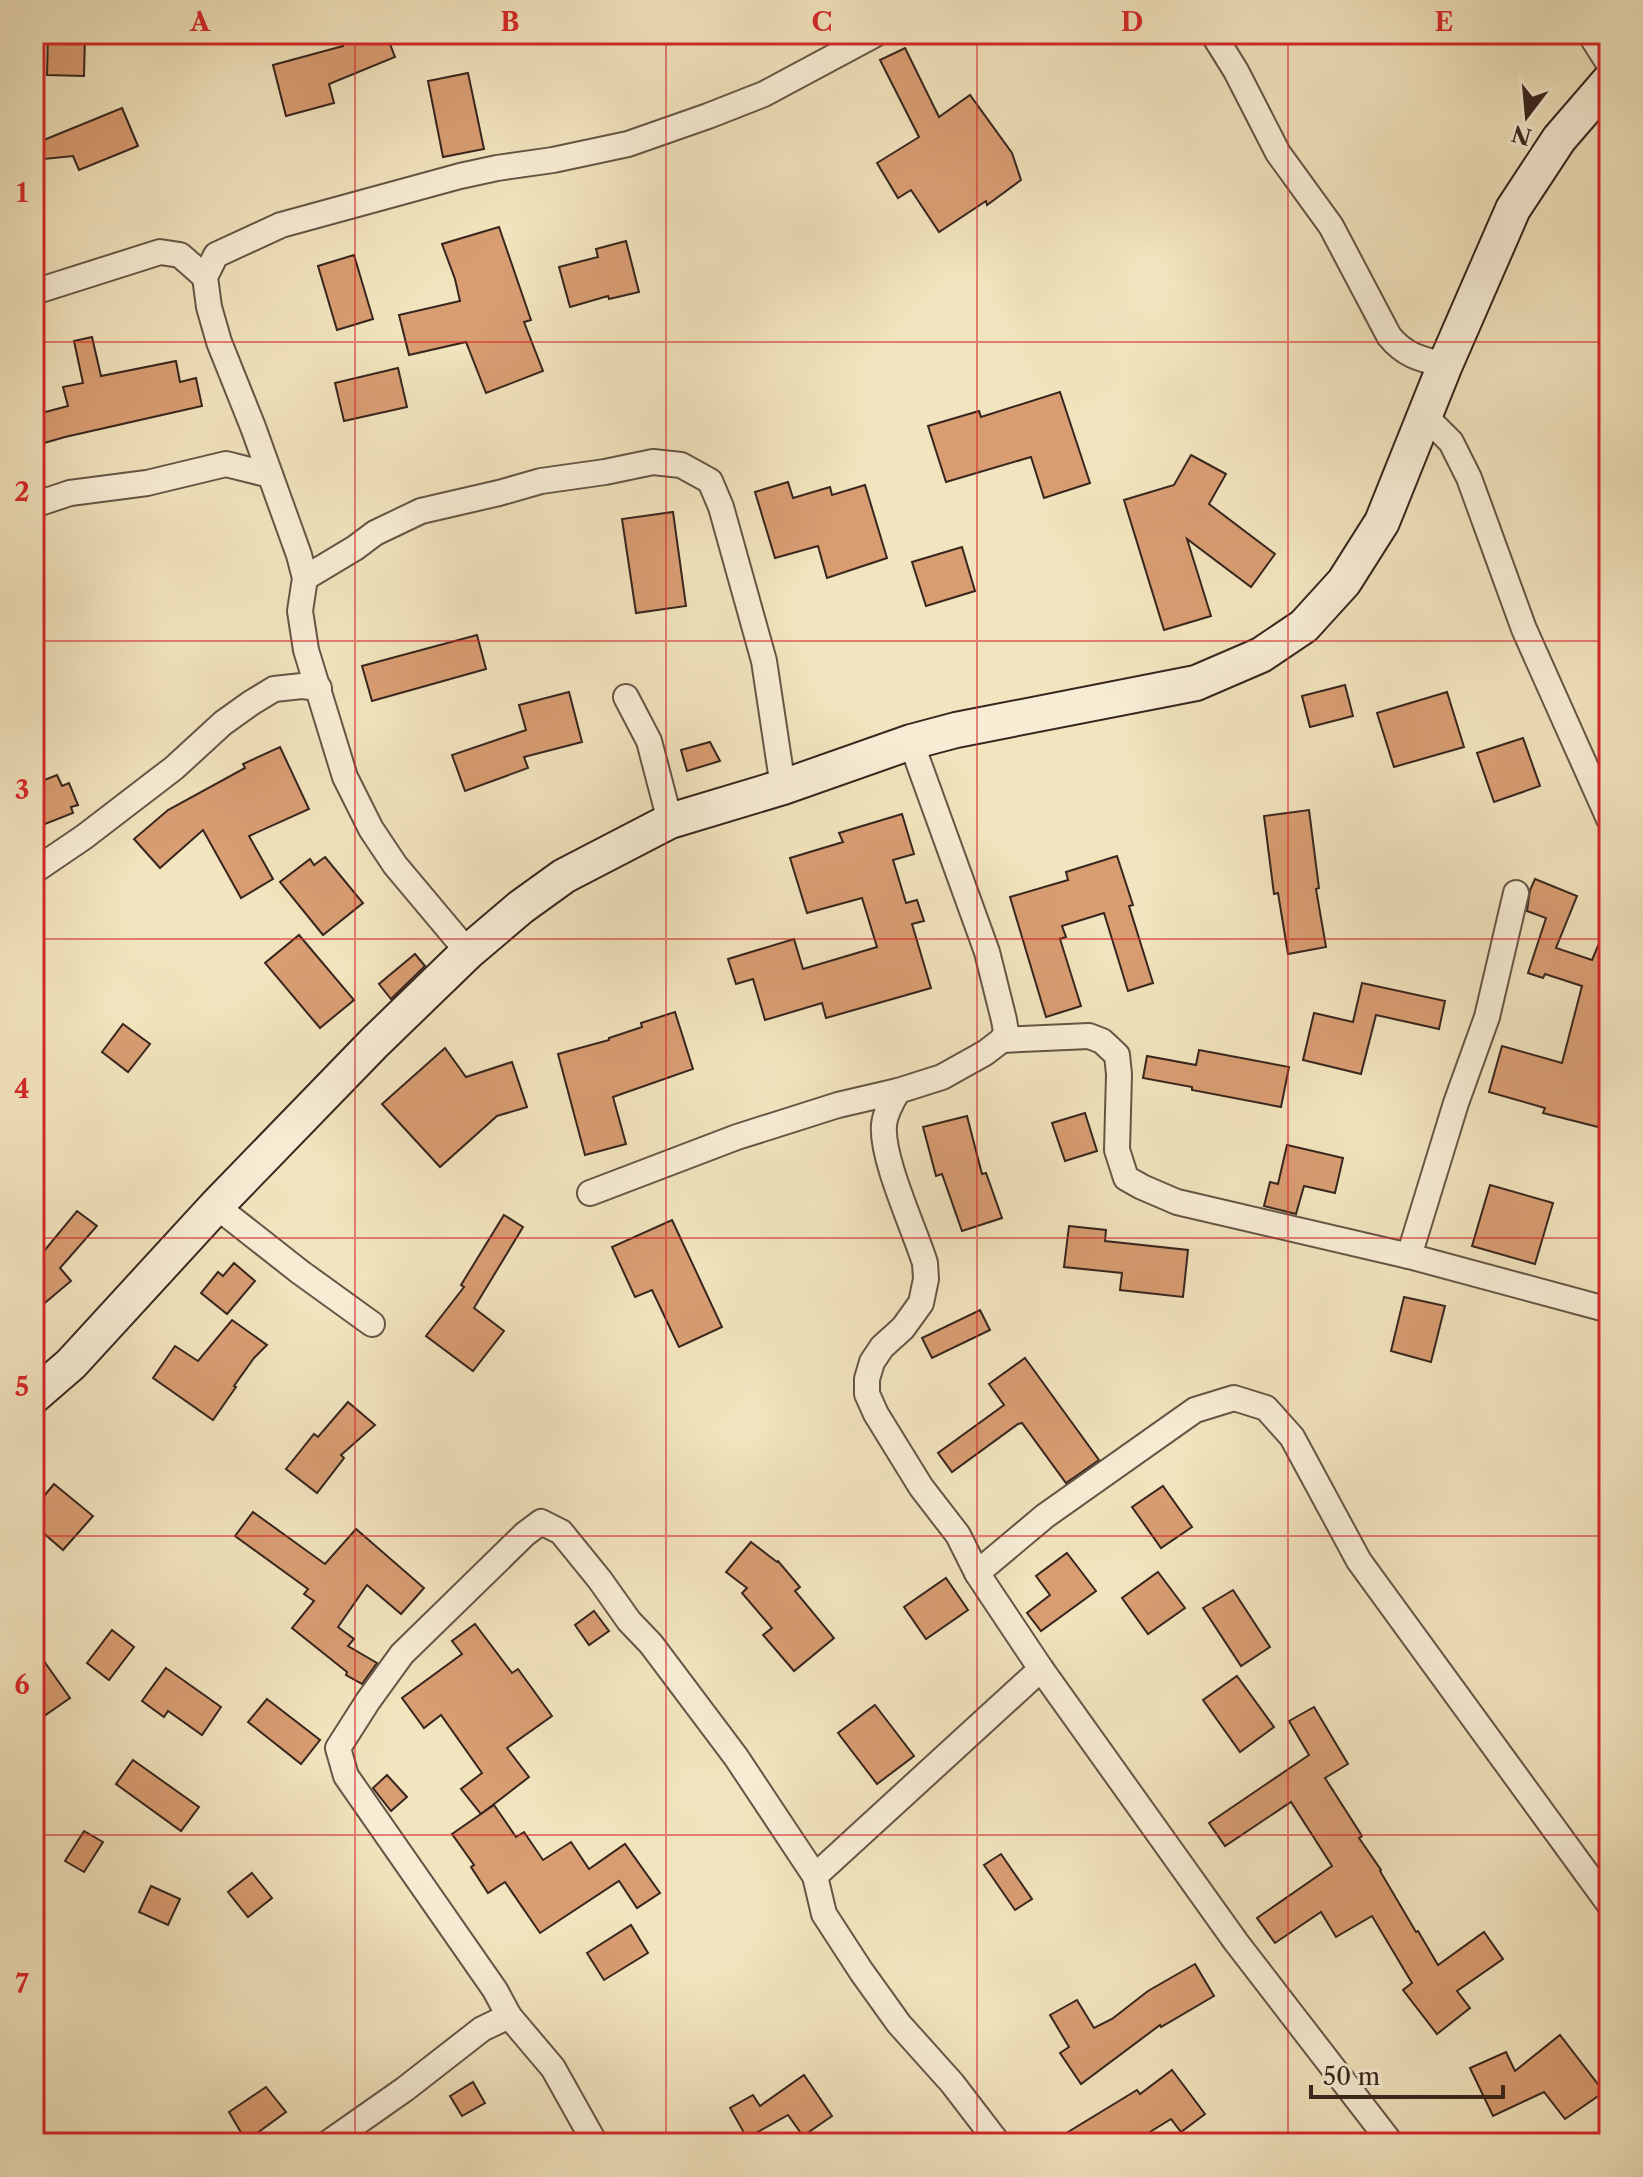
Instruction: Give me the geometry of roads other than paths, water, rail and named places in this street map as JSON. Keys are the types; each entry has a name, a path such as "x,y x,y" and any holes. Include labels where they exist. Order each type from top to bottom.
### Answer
{"street":[{"path":"468,952 395,865 371,829 345,777 306,650 300,611 305,578 299,555 219,342 209,307 205,277 216,255 281,225 460,176 628,144 764,94 876,34"},
{"path":"1213,34 1244,84 1278,153 1331,226 1389,336 1408,354 1445,365"},
{"path":"1590,34 1609,64"},
{"path":"34,1396 71,1364 216,1206 375,1042 468,952 564,876 670,821 783,787 911,742 956,730 1196,683 1261,655 1304,626 1344,582 1382,522 1445,365 1513,209 1559,139 1609,81"},
{"path":"34,292 160,252 180,255 205,277"},
{"path":"1425,416 1451,442 1469,478 1524,629 1609,819"},
{"path":"305,578 375,533 421,511 541,481 653,462 681,465 710,481 721,507 764,661 783,787"},
{"path":"34,505 70,493 147,483 226,464 270,475"},
{"path":"34,871 174,768 223,723 251,703 274,689 319,688"},
{"path":"626,697 649,741 670,821"},
{"path":"590,1193 737,1137 942,1077 1002,1040 1006,1032 1004,1020 987,952 911,742"},
{"path":"1409,1256 1456,1103 1487,1017 1516,893"},
{"path":"1002,1040 1089,1036 1102,1041 1117,1055 1117,1150 1126,1178 1142,1187 1177,1202 1409,1256 1609,1310"},
{"path":"898,1091 885,1118 884,1137 890,1166 925,1263 926,1279 921,1303 872,1362 867,1394 876,1414 921,1487 958,1535 977,1573 1041,1669 1236,1942 1391,2143"},
{"path":"216,1206 372,1324"},
{"path":"977,1573 1045,1516 1195,1410 1234,1398 1266,1408 1292,1437 1359,1561 1609,1904"},
{"path":"595,2143 553,2068 509,2016 495,1990 346,1776 338,1748 402,1654 541,1522 561,1532 736,1757 815,1876 824,1914 861,1971 899,2024 952,2083 986,2139"},
{"path":"815,1876 1041,1669"},
{"path":"328,2143 405,2089 482,2029 509,2016"}]}
